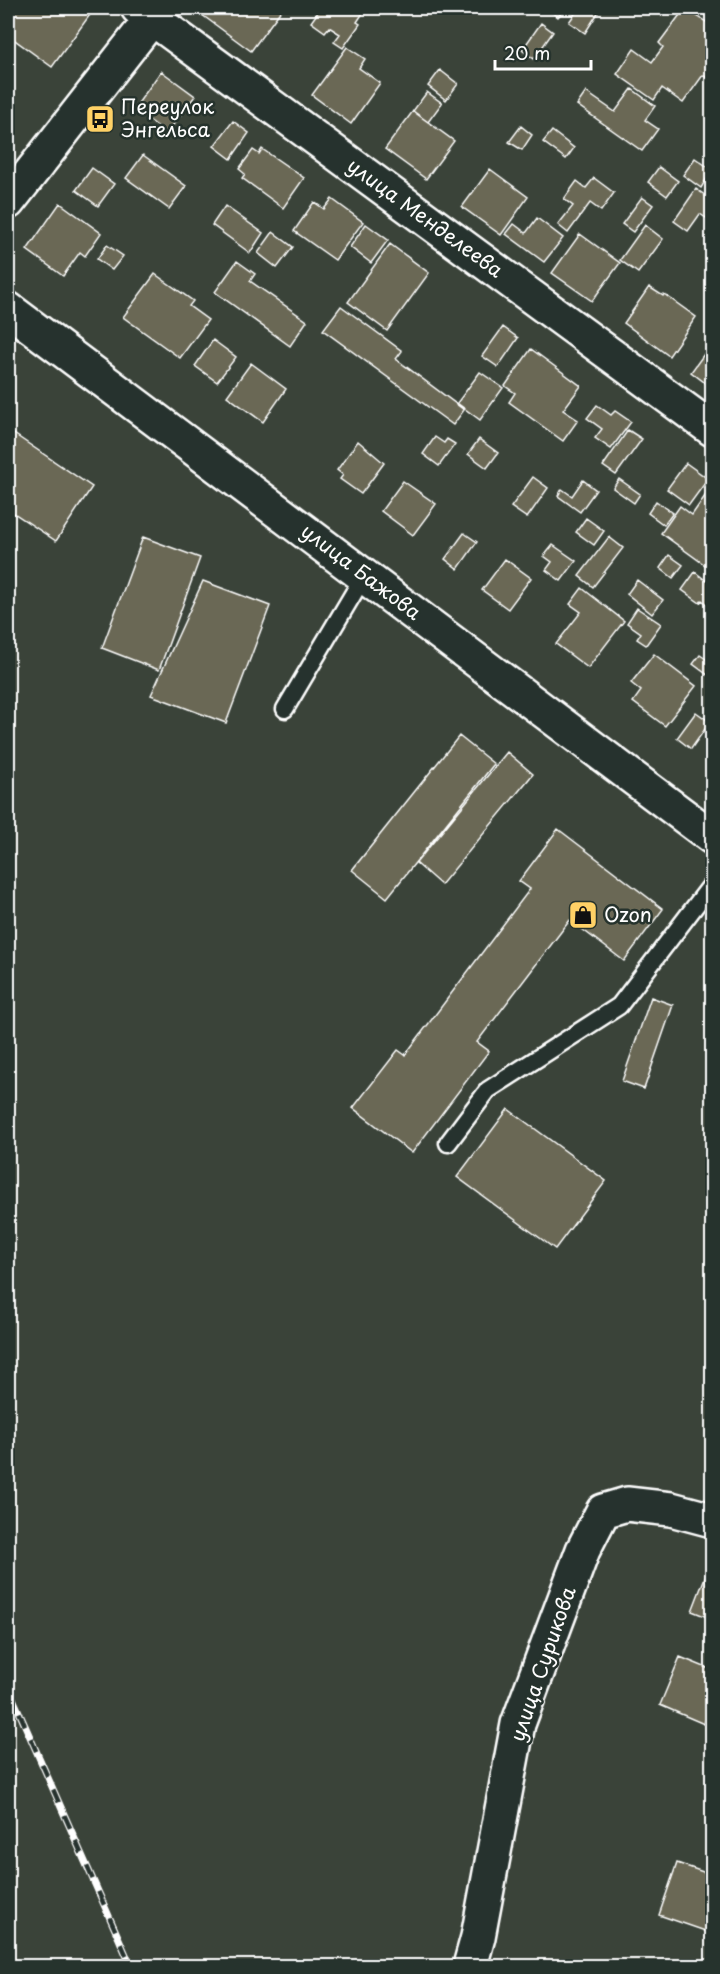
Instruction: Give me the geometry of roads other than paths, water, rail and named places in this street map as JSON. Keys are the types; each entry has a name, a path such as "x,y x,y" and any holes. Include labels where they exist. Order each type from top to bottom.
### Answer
{"street":[{"path":"8,202 150,11"},
{"name":"улица Менделеева","path":"150,11 712,429"},
{"name":"улица Бажова","path":"8,309 365,574 712,837"},
{"name":"улица Сурикова","path":"470,1966 478,1937 518,1724 584,1550 603,1511 627,1504 672,1509 712,1520"}],"lane":[{"path":"285,709 365,574"},
{"path":"448,1143 488,1090 619,1006 712,884"}],"railway":[{"path":"8,1687 131,1966"}],"place":[{"name":"Переулок Энгельса","path":"100,119"},
{"name":"Ozon","path":"583,915"}]}
